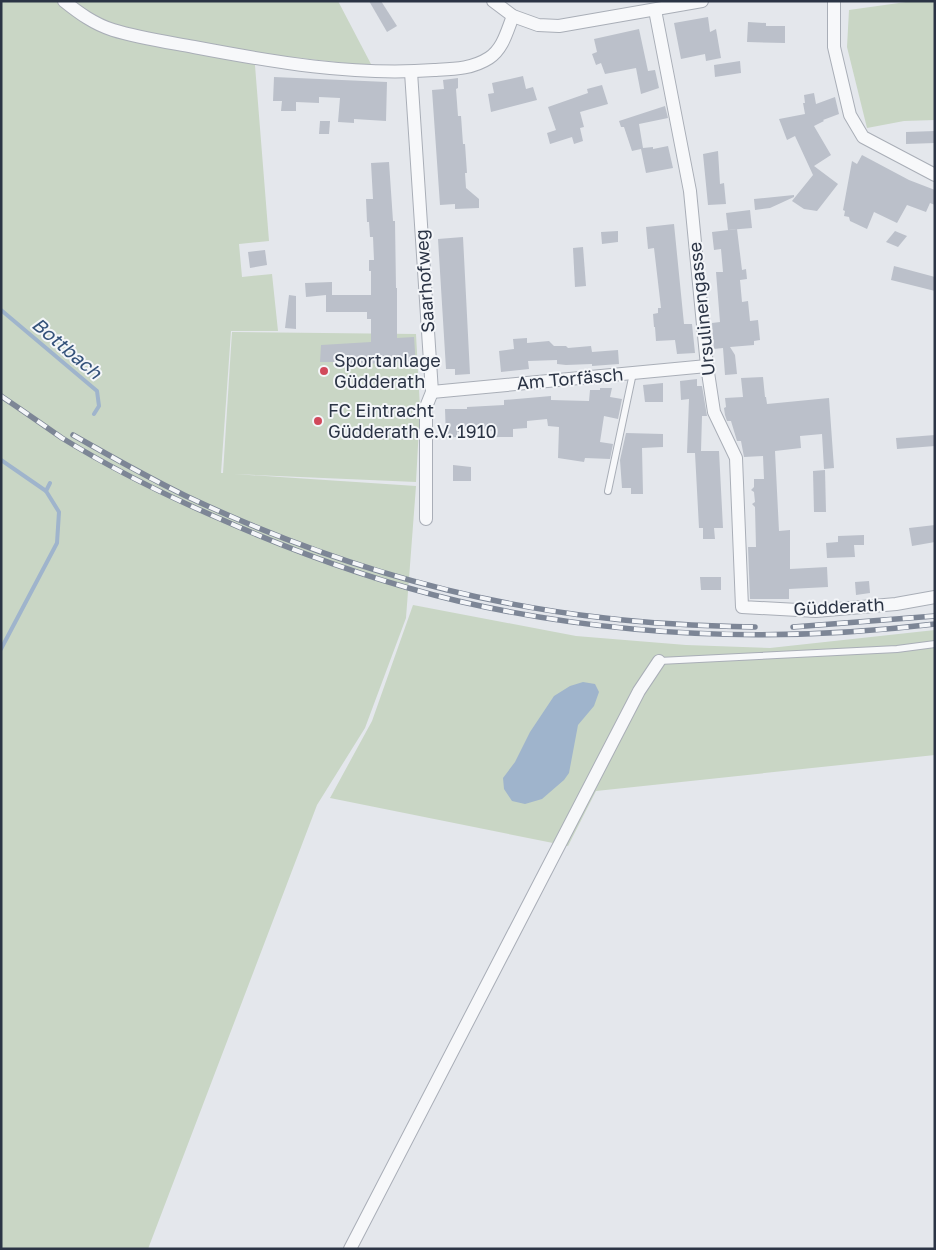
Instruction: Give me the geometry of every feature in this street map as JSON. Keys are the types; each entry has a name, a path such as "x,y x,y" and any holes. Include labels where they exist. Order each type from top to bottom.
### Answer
{"street":[{"path":"64,1 85,17 112,30 278,63 369,71 411,72 466,68 490,58 504,41 512,16"},
{"path":"493,1 512,16 538,25 559,26 702,1"},
{"path":"834,1 834,47 850,115 863,137 935,175"},
{"name":"Ursulinengasse","path":"655,10 690,191 707,366 714,412 736,458 742,607"},
{"name":"Saarhofweg","path":"411,72 432,392 426,407 426,519"},
{"name":"Am Torfäsch","path":"432,392 707,366"},
{"name":"Güdderath","path":"742,607 816,611 896,604 935,597"},
{"path":"350,1249 634,700 660,661"}],"lane":[{"path":"608,491 633,373"},
{"path":"660,661 897,649 935,644"}],"green space":[{"path":"1,1 338,1 372,66 254,53 269,241 239,244 242,277 272,274 278,331 231,331 221,473 223,473 232,332 416,334 420,408 416,482 234,474 416,486 406,618 365,728 317,805 148,1249 1,1249"},
{"path":"913,1 935,1 935,120 904,121 867,128 847,47 849,10"},
{"path":"413,605 576,636 686,645 770,648 935,630 935,755 596,791 568,846 330,798 372,721"}],"water":[{"path":"583,682 595,684 599,692 594,706 578,725 569,773 564,780 542,799 525,804 512,801 504,789 503,778 515,762 530,732 554,696 570,686"}],"building":[{"path":"369,1 381,1 397,26 387,32"},
{"path":"708,17 710,32 716,29 721,58 706,61 705,54 681,59 674,23"},
{"path":"748,22 766,23 766,26 785,26 785,43 747,42"},
{"path":"639,29 648,71 655,70 659,88 641,94 636,68 605,74 601,63 596,65 592,54 597,52 594,39"},
{"path":"740,61 741,73 715,77 714,65"},
{"path":"523,76 526,89 533,87 537,100 491,112 488,94 494,93 492,83"},
{"path":"274,77 387,82 386,121 354,119 354,123 338,122 340,98 319,97 319,103 296,102 296,111 281,111 282,101 273,101"},
{"path":"458,78 458,88 456,89 458,116 461,116 463,144 465,144 466,188 479,199 479,208 455,209 455,204 440,205 432,90 444,89 443,80"},
{"path":"602,85 608,104 580,112 584,127 580,128 583,141 574,144 572,137 550,144 547,133 556,130 548,107 588,93 587,89"},
{"path":"814,93 816,104 835,97 839,114 823,120 814,126 831,155 814,166 838,184 817,211 804,209 792,201 813,175 795,136 787,140 779,119 805,114 804,95"},
{"path":"665,106 668,118 639,124 643,148 653,147 653,149 668,146 673,168 646,173 641,149 632,151 624,127 621,127 619,121"},
{"path":"320,121 330,121 329,134 319,134"},
{"path":"935,131 935,143 906,144 906,132"},
{"path":"718,151 720,184 724,183 726,204 708,205 703,154"},
{"path":"862,155 909,180 935,190 935,205 930,203 926,212 907,205 897,223 874,212 867,229 850,221 849,217 844,216 845,211 843,210 852,161 857,164"},
{"path":"389,162 393,221 395,221 397,338 414,337 416,367 405,368 405,361 343,366 343,362 320,362 321,345 371,342 371,319 367,319 367,312 326,312 326,295 306,297 305,283 332,282 332,295 371,295 369,260 374,260 373,237 370,237 369,222 367,222 366,199 373,199 371,163"},
{"path":"794,195 794,197 770,208 755,210 754,199"},
{"path":"750,210 752,228 728,230 726,213"},
{"path":"674,224 684,324 692,324 695,353 677,354 675,340 656,341 653,314 658,313 658,308 661,308 654,248 648,249 646,227"},
{"path":"737,229 742,270 746,269 747,279 740,280 742,302 748,301 750,321 758,320 760,340 754,341 754,345 730,347 735,355 737,374 725,375 723,348 714,349 712,323 720,322 716,272 723,272 721,249 714,250 712,232"},
{"path":"618,231 618,242 602,244 601,232"},
{"path":"895,231 907,236 898,247 886,242"},
{"path":"463,237 470,374 455,375 455,369 446,369 438,239"},
{"path":"583,247 586,286 575,287 573,248"},
{"path":"265,250 267,265 250,268 248,252"},
{"path":"894,266 935,277 935,291 891,280"},
{"path":"289,295 296,296 296,329 285,328"},
{"path":"527,338 527,343 549,341 554,346 566,346 568,348 591,346 592,352 618,350 619,364 592,366 592,364 557,364 557,360 528,361 529,369 501,372 499,351 514,349 513,339"},
{"path":"763,377 767,404 829,398 834,468 824,469 822,434 800,436 801,448 775,451 779,531 790,530 790,569 827,567 828,587 789,589 789,599 750,599 748,547 756,547 755,507 752,504 755,502 754,492 751,490 754,487 754,479 764,479 763,456 744,457 741,441 737,441 731,421 727,421 724,408 726,407 725,398 743,397 741,378"},
{"path":"697,379 697,386 702,386 707,416 702,416 701,451 719,451 723,528 714,528 715,539 703,539 703,528 699,528 695,453 687,453 689,399 681,400 680,381"},
{"path":"663,383 663,402 645,402 643,385"},
{"path":"600,388 612,388 610,397 622,399 618,419 604,416 600,442 613,444 610,459 585,458 584,462 558,458 559,427 548,426 547,419 527,421 527,428 513,429 513,437 496,437 496,430 490,431 490,429 457,432 457,437 446,438 445,409 504,405 504,400 551,396 551,400 589,401 590,390 600,390"},
{"path":"626,433 663,434 663,447 642,448 643,494 631,494 631,488 622,488 620,460"},
{"path":"935,435 935,446 897,449 896,438"},
{"path":"453,465 471,467 471,481 453,481"},
{"path":"825,470 826,512 814,512 813,471"},
{"path":"935,525 935,542 912,546 909,528"},
{"path":"864,535 864,545 854,545 855,557 827,558 826,543 838,542 838,536"},
{"path":"700,577 721,577 721,590 701,590"},
{"path":"869,581 870,593 856,595 855,582"}],"waterway":[{"name":"Bottbach","path":"1,310 97,391 99,406 94,414"},
{"path":"1,460 46,491"},
{"name":"Bottbach","path":"1,649 57,543 59,512 46,491 50,483"}],"railway":[{"path":"1,396 82,450 142,483 204,512 282,545 340,566 458,601 576,622 696,633 756,635 816,633 876,630 935,624"},
{"path":"73,435 171,489 286,539 338,558 443,589 551,611 605,618 642,622 755,627"},
{"path":"793,627 935,616"}],"place":[{"name":"Sportanlage Güdderath","path":"324,371"},
{"name":"FC Eintracht Güdderath e.V. 1910","path":"318,421"}]}
